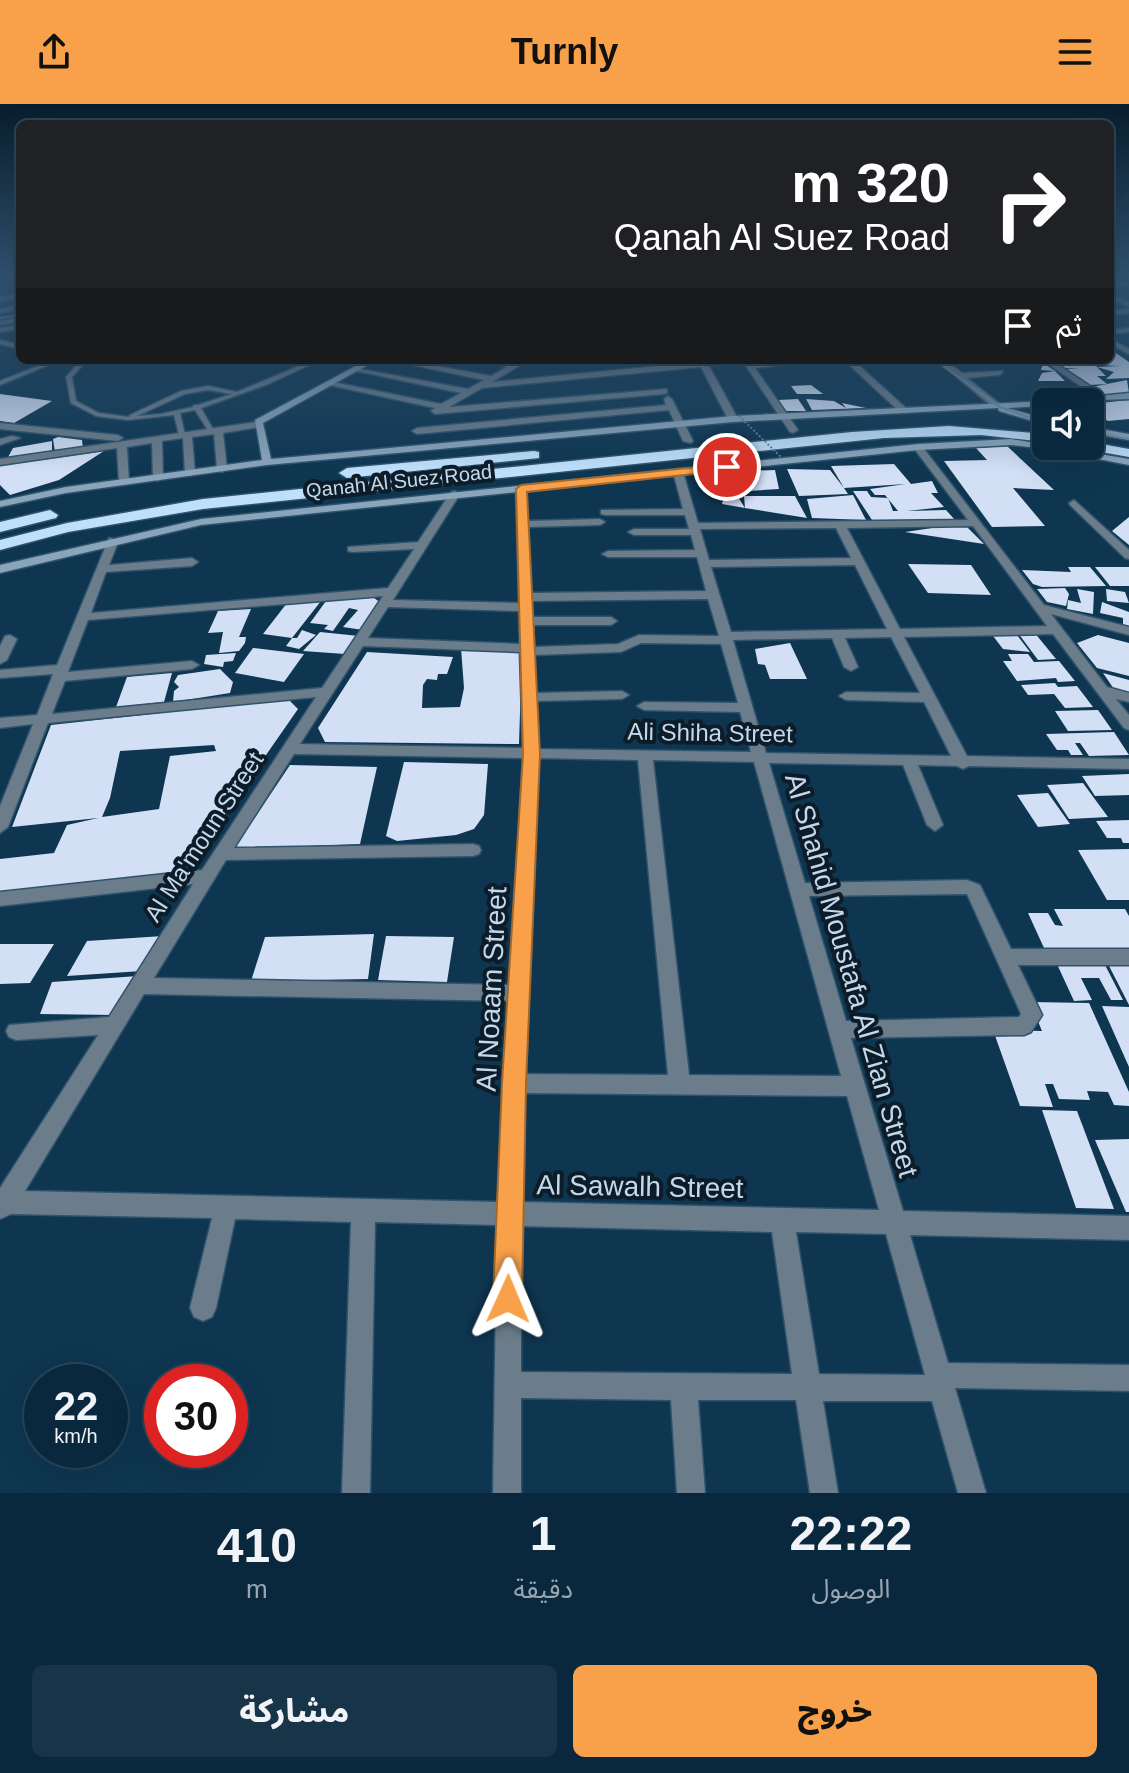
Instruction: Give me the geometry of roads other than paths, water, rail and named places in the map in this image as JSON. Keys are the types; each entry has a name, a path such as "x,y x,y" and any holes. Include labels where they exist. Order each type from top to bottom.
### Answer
{"highway":[{"name":"Qanah Al Suez Road","path":"0,527 105,503 225,485 688,441 934,430 1032,431"},
{"name":"Qanah Al Suez Road","path":"0,545 96,522 205,504 796,436"},
{"path":"796,436 959,437 1011,442"},
{"path":"1104,441 1129,446"},
{"path":"1104,449 1129,453"}],"street":[{"path":"1,461 256,425 366,364"},
{"path":"413,364 493,379"},
{"path":"505,364 516,366"},
{"path":"416,450 417,431 439,409 519,364"},
{"path":"704,364 736,417"},
{"path":"749,364 796,436"},
{"path":"852,364 904,411"},
{"path":"944,364 997,406 1032,426"},
{"path":"1052,364 1089,388"},
{"path":"479,386 652,365 688,441"},
{"path":"355,370 469,392"},
{"path":"958,376 1000,373"},
{"path":"328,384 439,409 664,391"},
{"path":"1104,398 1129,396"},
{"name":"Qanah Al Suez Road","path":"2,501 267,462 736,417 1032,404"},
{"path":"417,431 671,407"},
{"path":"256,425 267,462"},
{"path":"0,426 143,441"},
{"path":"1,461 21,428"},
{"path":"214,431 222,469"},
{"path":"1104,433 1129,437"},
{"path":"185,435 190,473"},
{"path":"0,442 15,438"},
{"path":"157,439 158,478"},
{"name":"Qanah Al Suez Road","path":"0,569 113,540 201,522 918,447 1011,442 1032,444"},
{"path":"122,444 124,482"},
{"path":"918,447 1129,725"},
{"name":"Qanah Al Suez Road","path":"1104,457 1129,462"},
{"name":"Al Shahid Moustafa Al Zian Street","path":"678,472 972,1493"},
{"name":"Al Noaam Street","path":"507,1493 509,1213 531,754 521,489"},
{"name":"Al Ma'moun Street","path":"2,1206 137,986 455,494"},
{"path":"1074,503 1129,556"},
{"path":"522,524 602,517 693,523 975,523"},
{"path":"634,532 693,523"},
{"path":"840,524 963,764"},
{"path":"0,827 113,540"},
{"path":"352,549 422,545"},
{"path":"608,554 859,561"},
{"path":"102,569 192,562"},
{"path":"526,608 714,595"},
{"path":"83,617 389,597 526,608 611,621"},
{"path":"1039,607 1129,631"},
{"path":"359,642 526,649 621,648 639,639 1056,630"},
{"path":"837,634 851,667"},
{"path":"0,660 10,639"},
{"path":"0,674 192,665"},
{"path":"1103,690 1129,698"},
{"path":"0,723 326,692"},
{"path":"530,697 622,695"},
{"path":"846,696 929,698"},
{"path":"644,706 746,708"},
{"name":"Ali Shiha Street","path":"290,749 963,764 1129,764"},
{"path":"645,756 680,1085"},
{"path":"909,762 935,825"},
{"path":"221,854 473,850"},
{"path":"0,899 207,876"},
{"path":"799,890 967,887 979,895 1032,1015 1024,1026 839,1030"},
{"path":"1007,957 1129,957"},
{"path":"137,986 519,993"},
{"path":"16,1031 114,1025"},
{"path":"514,1083 855,1086"},
{"name":"Al Sawalh Street","path":"2,1206 226,1207 1129,1228"},
{"path":"203,1308 226,1207"},
{"path":"356,1493 363,1210"},
{"path":"782,1219 824,1493"},
{"path":"506,1385 808,1387 941,1385 950,1375 1129,1378"},
{"path":"684,1386 691,1493"}],"lane":[{"path":"0,383 48,364"},
{"path":"80,364 69,377 73,402 89,410 128,417 177,412 237,394 308,364"},
{"path":"128,417 199,386 214,385 237,394"},
{"path":"196,406 214,431"},
{"path":"177,412 185,435"}],"tram line":[{"path":"941,364 1000,407 1032,419"},
{"path":"1104,435 1129,439"}]}
